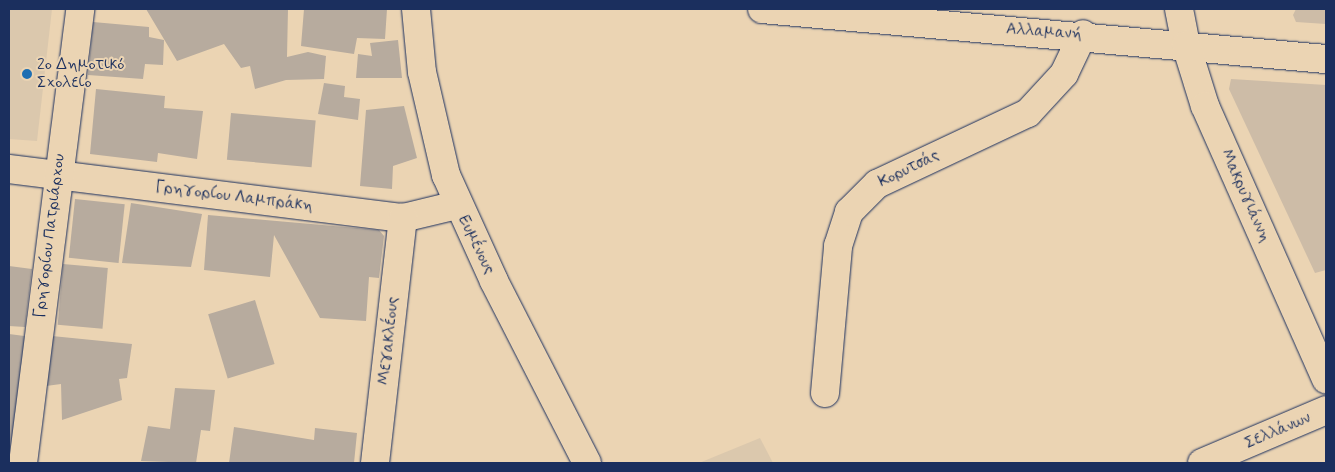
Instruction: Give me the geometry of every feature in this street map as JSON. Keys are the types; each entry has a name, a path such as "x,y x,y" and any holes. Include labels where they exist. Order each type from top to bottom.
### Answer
{"street":[{"name":"Γρηγορίου Πατριάρχου","path":"23,463 80,9"},
{"name":"Ευμένους","path":"416,9 435,137 457,206 587,463"},
{"name":"Αλλαμανή","path":"762,9 858,13 1326,59"},
{"name":"Μακρυγιάννη","path":"1179,9 1186,46 1218,136 1326,379"},
{"name":"Κορυτσάς","path":"825,392 838,246 849,212 877,184 1028,113 1064,74 1083,34"},
{"name":"Γρηγορίου Λαμπράκη","path":"9,169 403,218 457,206"},
{"name":"Μεγακλέους","path":"375,463 403,218"},
{"name":"Σελλάνων","path":"1202,463 1326,410"}],"shaded area":[{"name":"2ο Δημοτικό Σχολείο","path":"9,9 52,9 37,141 9,139"},
{"path":"1296,9 1326,9 1326,24 1296,22 1293,15"},
{"path":"1231,79 1326,85 1326,270 1315,273 1229,89"},
{"path":"760,438 773,463 699,463"}],"building":[{"path":"146,9 288,9 287,57 308,52 326,56 324,79 286,80 255,89 250,66 241,68 224,44 177,61"},
{"path":"304,9 387,9 385,39 357,38 354,54 301,46"},
{"path":"93,22 149,27 149,37 164,40 163,65 145,64 143,79 88,75"},
{"path":"398,40 402,78 356,78 358,54 372,56 370,43"},
{"path":"324,83 345,86 344,97 360,99 358,120 318,114"},
{"path":"96,89 165,96 164,108 203,111 197,159 158,153 157,162 90,154"},
{"path":"404,106 417,158 393,166 392,189 360,186 366,110"},
{"path":"231,113 316,120 312,167 227,160"},
{"path":"75,199 125,204 119,263 69,258"},
{"path":"131,203 202,214 191,267 122,263"},
{"path":"208,215 379,230 384,236 379,278 369,277 366,321 320,318 274,235 270,277 204,270"},
{"path":"63,264 108,268 103,329 58,325"},
{"path":"9,266 32,269 25,327 9,326"},
{"path":"255,300 275,364 228,378 208,314"},
{"path":"9,334 32,337 17,458 9,457"},
{"path":"52,336 132,344 127,378 119,379 122,400 62,420 61,384 46,386"},
{"path":"175,388 215,390 210,431 201,430 196,463 141,461 148,426 170,429"},
{"path":"234,427 314,440 315,428 357,433 354,463 229,463"}],"place":[{"name":"2ο Δημοτικό Σχολείο","path":"27,74"}]}
